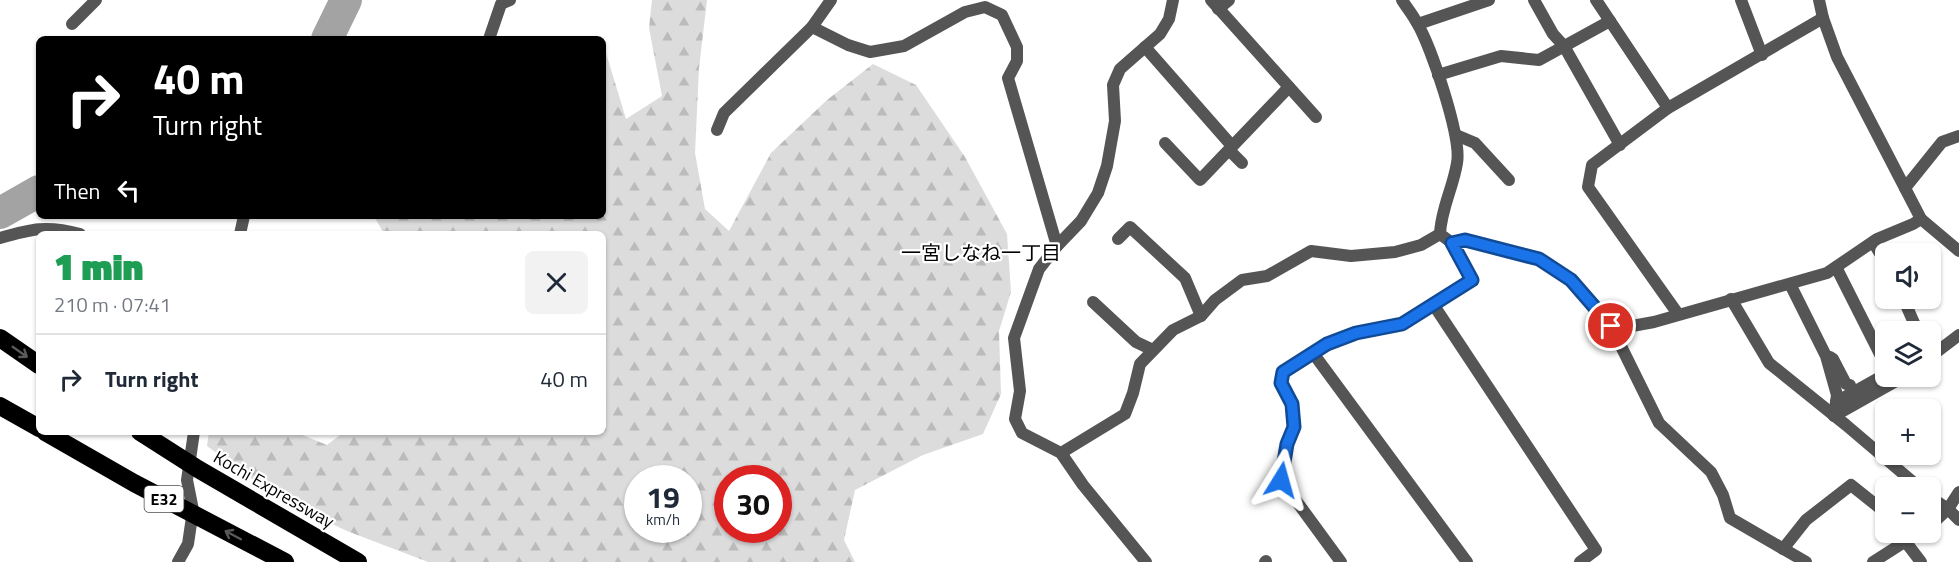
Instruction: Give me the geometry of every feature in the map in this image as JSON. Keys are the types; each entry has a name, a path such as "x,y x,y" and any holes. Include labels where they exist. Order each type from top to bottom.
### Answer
{"highway":[{"path":"0,338 36,363"},
{"path":"0,406 36,426"},
{"name":"E32","path":"50,435 134,483 285,562"},
{"name":"Kochi Expressway","path":"145,435 198,470 358,562"}],"street":[{"path":"72,24 96,0"},
{"path":"490,36 501,4 510,0"},
{"path":"717,130 724,113 812,27 831,0"},
{"path":"1146,562 1060,453 1022,433 1016,419 1020,391 1014,338 1039,269 1081,221 1098,193 1107,166 1115,122 1113,85 1120,69 1160,34 1169,19 1173,0"},
{"path":"1228,0 1214,4 1316,117"},
{"path":"1402,0 1418,24 1438,75 1456,135 1458,162 1441,217 1440,234"},
{"path":"1418,24 1489,0"},
{"path":"1534,0 1553,34 1564,46 1620,145"},
{"path":"1596,0 1668,108"},
{"path":"1741,0 1762,55"},
{"path":"1820,0 1823,18 1837,57 1921,219 1959,251"},
{"path":"812,27 848,45 870,52 904,46 964,12 986,7 1002,15 1017,47 1017,61 1008,78 1057,246"},
{"path":"1678,314 1588,187 1592,165 1668,108 1823,18"},
{"path":"1438,75 1501,56 1539,60 1610,21"},
{"path":"1145,47 1242,163"},
{"path":"1166,143 1200,180 1289,87"},
{"path":"1456,135 1475,143 1509,180"},
{"path":"1905,188 1942,142 1959,136"},
{"path":"1611,326 1632,326 1654,322 1827,273 1873,242 1921,219"},
{"path":"1118,239 1130,227 1185,278 1201,316"},
{"path":"0,238 35,228 69,231"},
{"path":"1060,453 1125,414 1140,364 1173,330 1201,316 1215,300 1242,280 1267,276 1311,251 1351,256 1395,252 1421,245 1440,234"},
{"path":"1335,560 1281,480 1287,444 1294,427 1292,404 1281,383 1283,372 1327,344 1356,333 1402,324 1472,280 1452,243 1440,234"},
{"path":"1452,243 1465,240 1539,259 1571,280 1611,326 1659,423 1711,472 1724,495 1730,518 1806,562"},
{"path":"1836,267 1875,344"},
{"path":"1790,284 1826,356 1837,395 1834,416"},
{"path":"1731,299 1769,363 1907,477"},
{"path":"1093,302 1136,342 1153,350"},
{"path":"1433,304 1596,550 1580,562"},
{"path":"1941,349 1959,335"},
{"path":"1313,353 1467,562"},
{"path":"1826,356 1833,359 1846,384 1850,385"},
{"path":"1836,402 1875,380"},
{"path":"1834,416 1885,387"},
{"path":"178,562 188,544 193,510 187,480 194,435"},
{"path":"1783,549 1806,520 1851,485 1875,504"},
{"path":"1941,516 1959,492"},
{"path":"1941,504 1959,520"},
{"path":"1874,562 1902,543"},
{"path":"1914,543 1921,562"}],"green space":[{"path":"652,0 707,0 699,68 695,153 705,209 729,231 771,153 827,100 873,64 916,85 965,157 1007,234 1011,292 999,331 1001,394 983,434 923,455 855,490 844,540 855,562 428,562 347,531 281,500 207,446 209,435 302,435 327,445 340,435 606,435 606,231 382,231 376,219 606,219 606,53 626,119 662,96 649,28"}],"waterway":[{"path":"328,36 346,0"},
{"path":"0,213 36,193"}],"district":[{"name":"一宮しなね一丁目","path":"981,252"}],"route":[{"path":"1281,480 1287,444 1294,427 1292,404 1281,383 1283,372 1327,344 1356,333 1402,324 1472,280 1452,243 1465,240 1539,259 1571,280 1611,326"}]}
